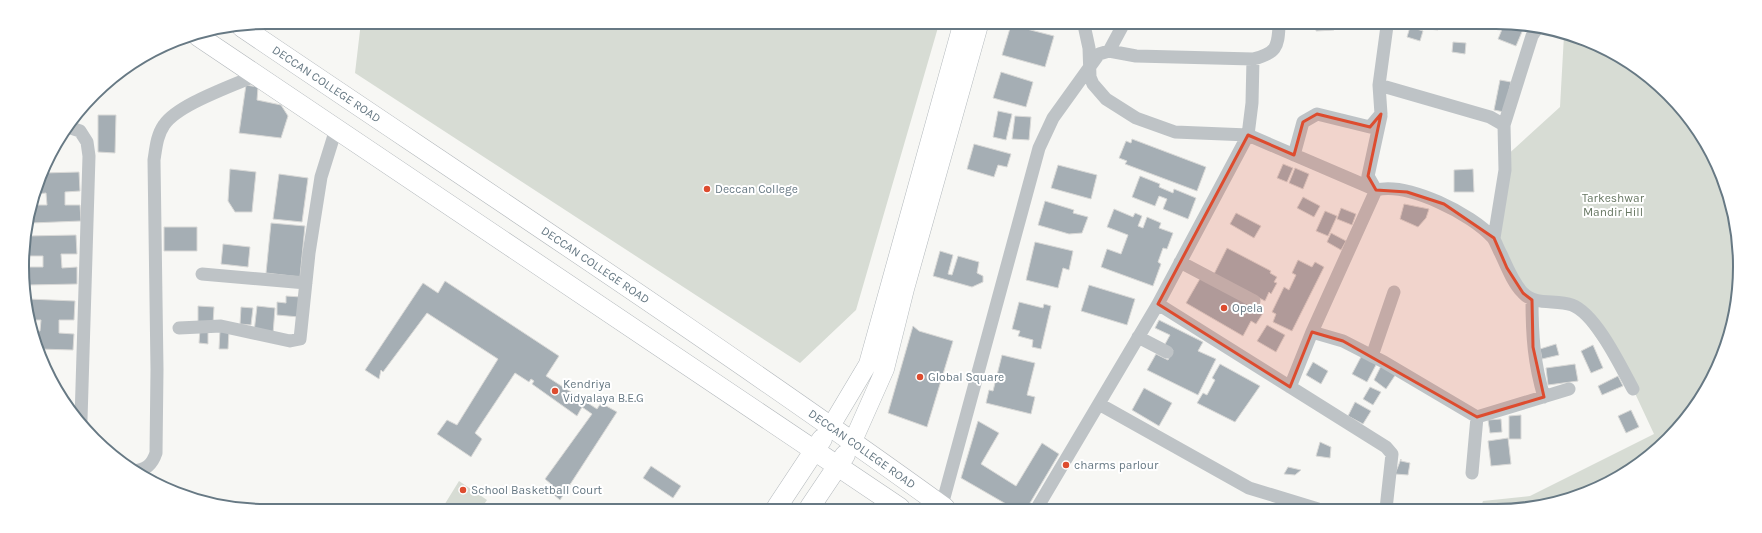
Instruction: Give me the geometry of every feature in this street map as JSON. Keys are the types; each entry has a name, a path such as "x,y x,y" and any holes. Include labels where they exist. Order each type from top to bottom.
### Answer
{"main road":[{"name":"DECCAN COLLEGE ROAD","path":"247,30 854,441 941,504"},
{"path":"201,38 894,504"},
{"path":"779,504 831,426"},
{"path":"813,504 854,441"}],"street":[{"path":"831,426 868,364 961,29"},
{"path":"854,441 885,369 905,289 978,29"},
{"path":"1085,29 1089,48 1090,77 1099,92 1106,99 1136,118 1175,132 1248,135 1376,190 1383,188 1407,192 1444,204 1477,224 1494,238 1507,268 1523,293 1532,300 1557,301 1573,305 1588,318 1601,332 1633,389"},
{"path":"1109,51 1121,29"},
{"path":"945,504 1039,148 1053,118 1089,66 1099,54 1109,51 1136,56 1253,60 1265,56 1273,51 1278,43 1279,29"},
{"path":"1376,190 1368,176 1381,114 1379,85 1386,29"},
{"path":"1494,238 1505,170 1504,125 1534,33"},
{"path":"1039,504 1158,304 1248,135 1252,103 1253,60"},
{"path":"143,469 148,468 156,453 157,369 154,160 157,140 164,124 176,113 256,75"},
{"path":"1379,85 1490,117 1504,125"},
{"path":"1294,155 1303,122 1317,114 1370,127 1381,114"},
{"path":"73,129 80,131 87,142 89,156 81,415"},
{"path":"179,328 222,326 290,342 300,339 306,283 321,178 336,129"},
{"path":"1290,386 1312,332 1376,190"},
{"path":"1180,262 1254,301"},
{"path":"202,274 306,283"},
{"path":"1372,356 1394,292"},
{"path":"1532,300 1533,347 1538,376 1544,397"},
{"path":"1158,304 1386,447 1392,454 1387,504"},
{"path":"1312,332 1343,341 1372,356 1477,417 1569,389"},
{"path":"1138,337 1167,352"},
{"path":"1099,404 1250,488 1304,504"},
{"path":"1472,473 1477,417"}],"highlighted area":[{"path":"1317,114 1370,127 1381,114 1368,176 1376,190 1407,192 1444,204 1494,238 1507,268 1523,293 1532,300 1533,347 1544,397 1477,417 1343,341 1312,332 1290,387 1158,304 1248,135 1294,155 1303,122"}],"green space":[{"name":"Deccan College","path":"360,29 938,29 856,310 800,363 355,73"},
{"name":"Tarkeshwar Mandir Hill","path":"1564,39 1601,53 1627,69 1652,88 1684,122 1709,161 1725,205 1731,236 1733,266 1731,297 1728,313 1725,328 1709,372 1693,398 1674,423 1640,455 1601,480 1557,496 1526,502 1482,504 1483,501 1530,496 1654,434 1633,389 1573,305 1523,293 1495,232 1504,158 1560,107"},
{"name":"School Basketball Court","path":"459,481 487,500 484,504 445,504"}],"building":[{"path":"1010,29 1027,29 1054,36 1045,67 1002,55"},
{"path":"1316,29 1334,30 1316,31"},
{"path":"1409,29 1423,31 1420,41 1407,37"},
{"path":"1502,29 1522,31 1516,46 1498,39"},
{"path":"1453,42 1466,43 1465,54 1452,52"},
{"path":"1001,72 1033,82 1026,107 993,98"},
{"path":"1500,80 1511,82 1504,112 1494,110"},
{"path":"246,85 258,87 257,100 281,105 288,116 281,138 239,133"},
{"path":"998,111 1012,114 1006,140 993,137"},
{"path":"98,115 116,115 115,153 98,152"},
{"path":"1015,116 1031,117 1029,140 1012,139"},
{"path":"1132,139 1206,167 1197,191 1125,164 1127,161 1119,158 1126,141 1131,143"},
{"path":"974,144 1011,154 1007,167 998,165 994,177 967,169"},
{"path":"1283,164 1293,168 1287,182 1277,178"},
{"path":"1058,165 1097,175 1091,199 1051,188"},
{"path":"1295,168 1309,174 1303,189 1289,183"},
{"path":"230,169 256,172 252,212 235,212 228,201"},
{"path":"1473,169 1474,192 1454,192 1454,170"},
{"path":"79,172 80,191 65,192 65,205 80,205 81,221 33,223 37,205 47,205 46,193 41,194 48,173"},
{"path":"279,174 308,178 302,222 273,219"},
{"path":"1140,176 1160,184 1159,187 1173,193 1174,189 1196,198 1188,219 1163,209 1167,199 1159,196 1155,206 1132,197"},
{"path":"1303,197 1320,206 1314,217 1297,208"},
{"path":"1045,201 1074,210 1073,213 1088,217 1082,233 1069,234 1038,225"},
{"path":"1404,204 1429,209 1426,218 1418,227 1400,219"},
{"path":"1341,208 1356,214 1352,225 1337,219"},
{"path":"1114,209 1133,217 1135,213 1142,216 1138,226 1143,228 1147,217 1161,223 1159,228 1173,233 1167,249 1163,248 1158,262 1161,264 1153,286 1101,267 1107,249 1121,254 1128,235 1107,227"},
{"path":"1325,211 1337,216 1328,236 1316,231"},
{"path":"1236,213 1261,226 1254,238 1230,224"},
{"path":"271,223 305,226 300,277 266,273"},
{"path":"164,227 197,227 197,251 164,251"},
{"path":"1331,233 1346,241 1341,250 1327,242"},
{"path":"76,235 77,254 61,254 62,268 77,267 77,284 30,285 29,267 43,267 43,256 30,256 31,236"},
{"path":"1035,242 1073,251 1069,270 1063,268 1058,288 1026,280"},
{"path":"223,244 250,247 248,267 221,264"},
{"path":"1227,248 1271,271 1270,273 1277,277 1274,282 1277,283 1271,294 1269,292 1265,301 1214,274"},
{"path":"940,251 953,255 948,274 952,275 958,256 979,262 977,273 983,276 983,282 972,287 933,276"},
{"path":"1298,260 1312,267 1315,262 1324,267 1292,331 1273,322 1276,314 1272,312 1284,287 1289,290 1296,275 1292,273"},
{"name":"Opela","path":"1201,277 1263,313 1256,324 1251,321 1243,336 1186,303"},
{"name":"Kendriya Vidyalaya B.E.G","path":"445,281 559,356 546,376 597,409 601,403 617,412 560,500 547,489 551,484 545,479 592,414 582,407 577,416 532,384 534,381 531,379 529,382 515,373 475,433 482,439 471,457 437,434 447,420 457,425 498,359 427,313 383,372 381,370 379,379 365,370 423,283 438,293"},
{"path":"1089,285 1135,299 1127,325 1081,311"},
{"path":"286,296 301,297 299,317 277,315 277,302 286,303"},
{"path":"31,299 75,301 74,320 59,320 59,333 74,334 73,350 44,349 38,331 40,331 41,320 35,320"},
{"path":"1019,302 1043,308 1044,304 1051,306 1041,349 1032,347 1033,340 1018,336 1020,331 1012,329"},
{"path":"198,306 214,307 213,324 198,324"},
{"path":"257,306 275,308 273,334 254,332"},
{"path":"241,307 253,308 251,325 240,324"},
{"path":"1159,320 1203,342 1198,351 1216,359 1198,395 1147,370 1156,354 1168,360 1173,350 1164,346 1170,335 1155,328"},
{"path":"1267,325 1285,335 1276,352 1257,341"},
{"name":"Global Square","path":"913,326 919,331 953,341 927,427 888,413"},
{"path":"200,329 208,329 208,344 199,343"},
{"path":"220,330 229,330 228,349 219,349"},
{"path":"1556,344 1559,355 1542,359 1540,349"},
{"path":"1593,345 1603,368 1591,373 1581,351"},
{"path":"1002,355 1035,363 1027,395 1035,397 1031,414 986,403 989,390 993,391"},
{"path":"1362,355 1377,363 1367,382 1352,374"},
{"path":"1313,362 1328,371 1321,384 1306,375"},
{"path":"1220,364 1260,386 1235,422 1197,403 1203,393 1207,395 1215,380 1212,378"},
{"path":"1575,364 1578,381 1548,385 1546,368"},
{"path":"1381,366 1396,374 1386,389 1374,380"},
{"path":"1618,376 1623,386 1602,395 1598,386"},
{"path":"1370,387 1381,392 1373,405 1363,399"},
{"path":"1144,388 1172,403 1159,426 1132,410"},
{"path":"1355,402 1371,411 1363,424 1348,416"},
{"path":"1631,410 1639,427 1626,433 1618,416"},
{"path":"1521,415 1521,439 1509,439 1509,416"},
{"path":"1501,419 1502,432 1490,433 1488,420"},
{"path":"978,421 999,433 981,464 1016,486 1042,443 1059,454 1029,504 1006,504 961,478"},
{"path":"1508,438 1511,464 1491,466 1488,441"},
{"path":"1320,442 1331,447 1330,458 1316,456"},
{"path":"1401,459 1401,461 1410,463 1408,475 1395,474"},
{"path":"651,466 681,486 673,498 643,478"},
{"path":"1288,467 1301,470 1295,475 1284,474"}],"place":[{"name":"Deccan College","path":"707,189"},
{"name":"Opela","path":"1224,308"},
{"name":"Global Square","path":"920,377"},
{"name":"Kendriya Vidyalaya B.E.G","path":"555,391"},
{"name":"charms parlour","path":"1066,465"},
{"name":"School Basketball Court","path":"463,490"}]}
